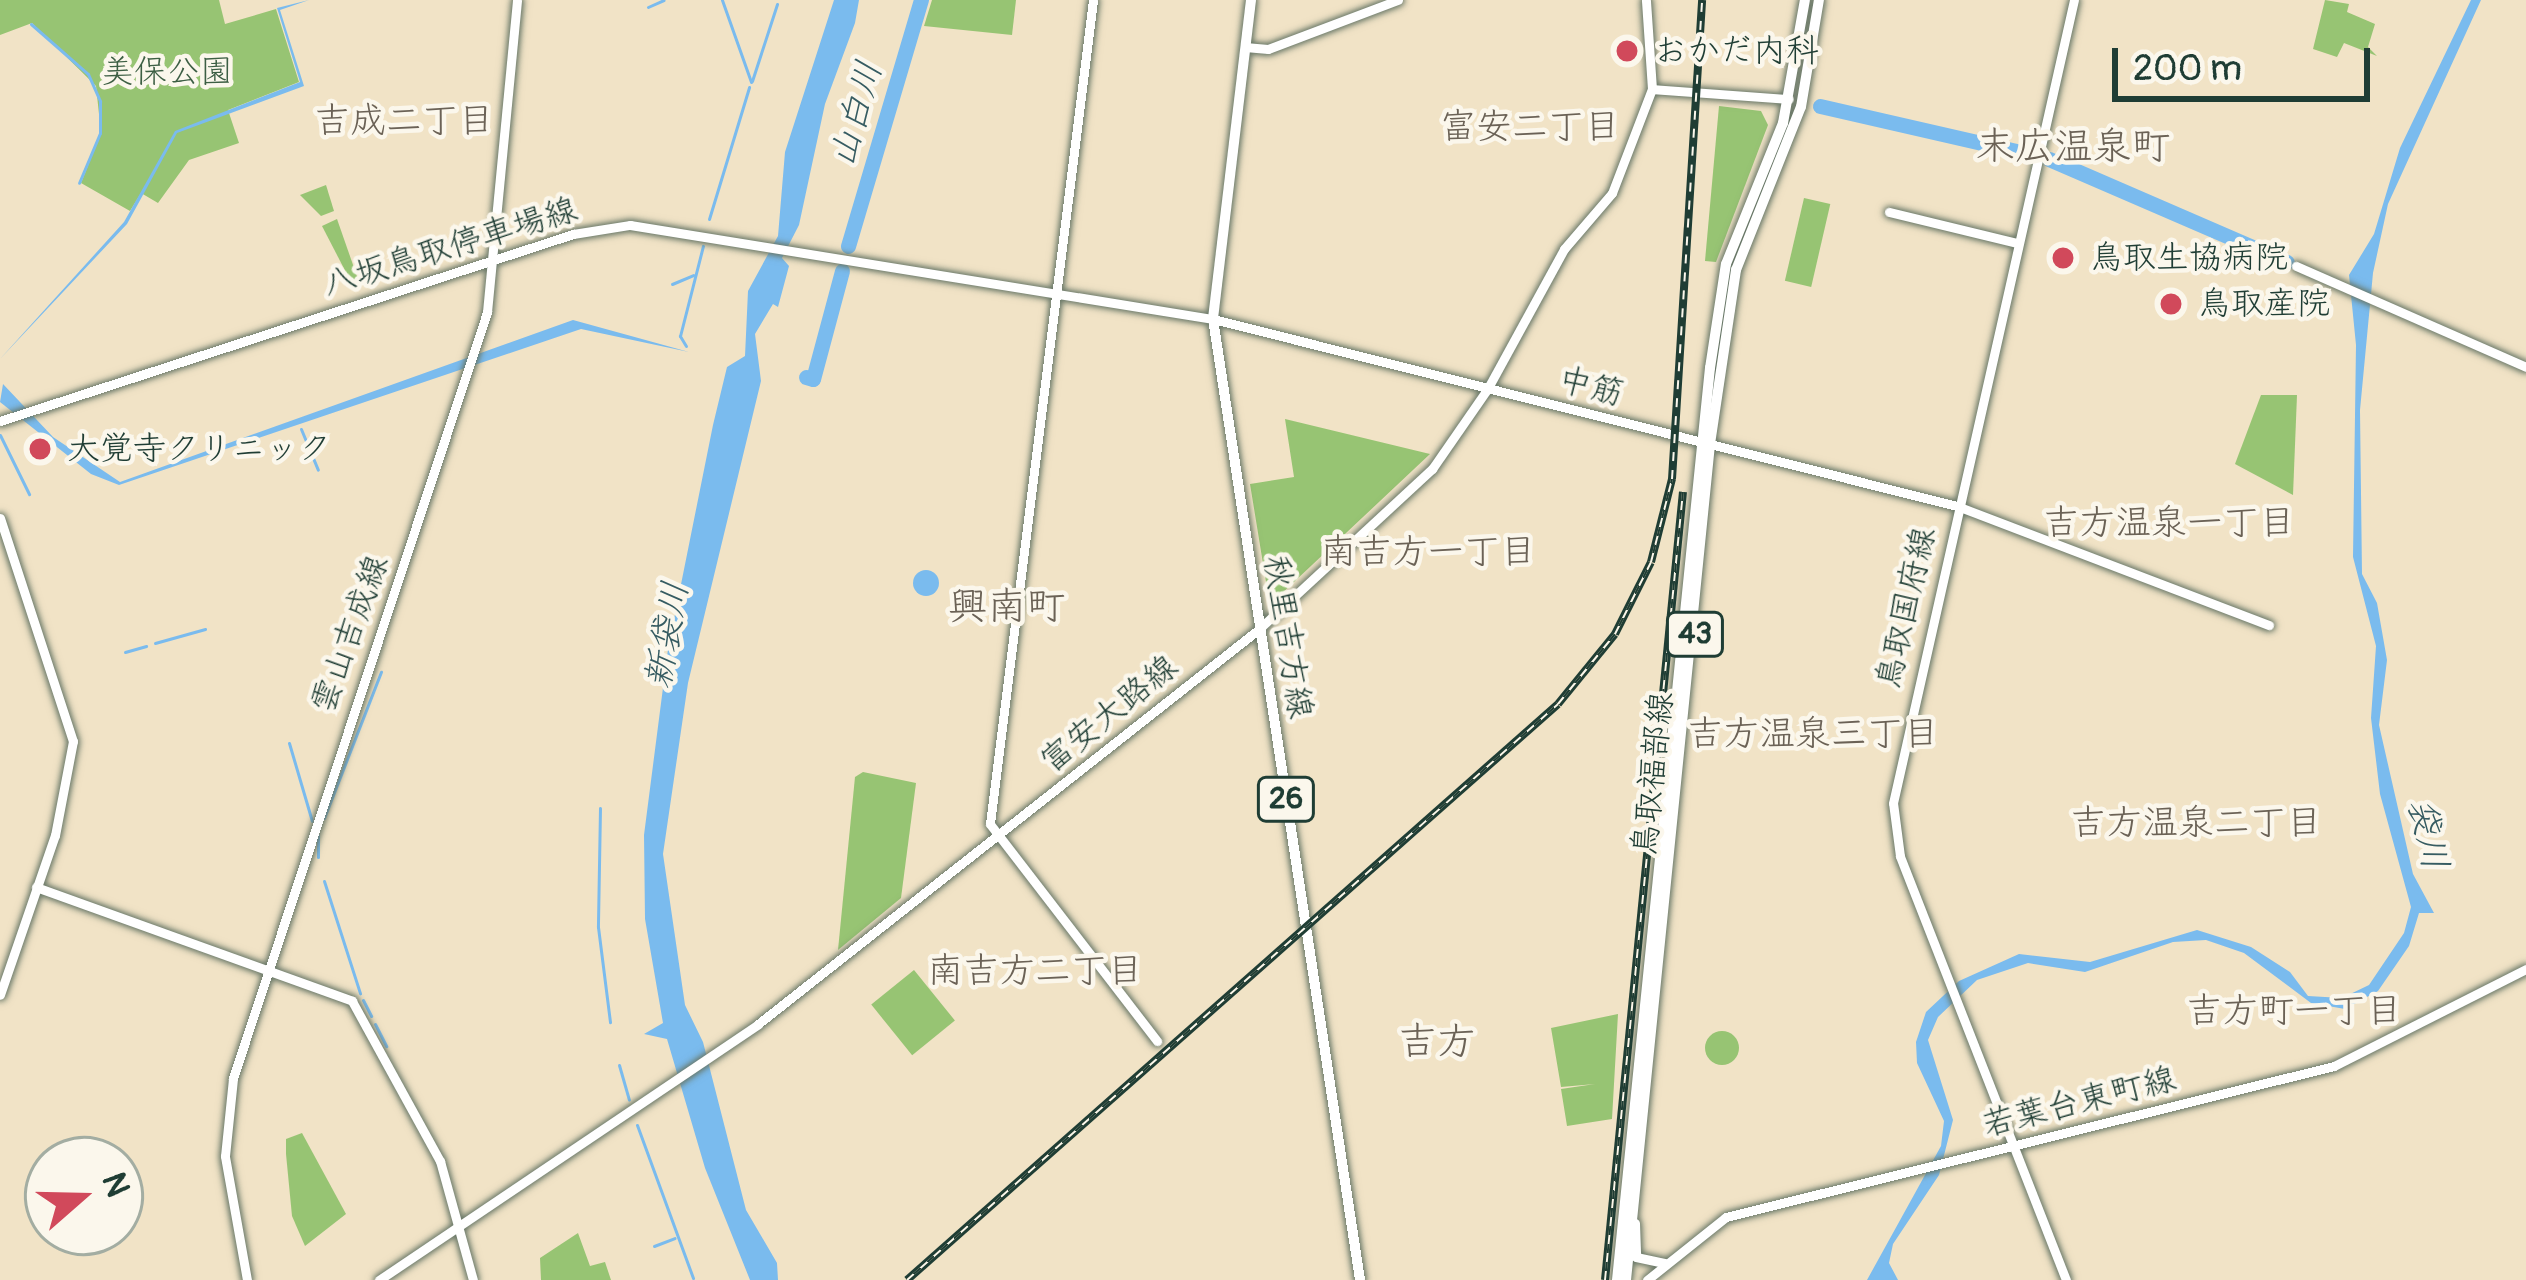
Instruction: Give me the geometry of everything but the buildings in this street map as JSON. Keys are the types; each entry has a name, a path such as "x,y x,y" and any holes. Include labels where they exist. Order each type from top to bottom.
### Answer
{"main road":[{"name":"秋里吉方線","path":"1251,0 1213,319 1360,1280"},
{"name":"鳥取福部線","path":"1617,1280 1726,264 1789,100 1805,0"},
{"name":"鳥取福部線","path":"1627,1280 1705,443 1736,270 1801,107 1819,0"}],"street":[{"name":"雲山吉成線","path":"247,1280 229,1201 226,1120 266,972 477,350 496,259 517,0"},
{"path":"1093,0 990,824 994,840 1157,1041"},
{"path":"1245,47 1268,49 1398,0"},
{"path":"1646,0 1652,89 1789,100"},
{"name":"鳥取国府線","path":"2066,1280 1900,856 1894,795 2074,0"},
{"name":"富安大路線","path":"458,1228 728,1046 994,840 1259,629 1432,469 1488,388 1564,250 1612,193 1652,89"},
{"path":"1889,212 2017,243"},
{"name":"八坂鳥取停車場線","path":"0,421 608,227 731,236 1213,319"},
{"path":"2296,266 2526,367"},
{"name":"中筋","path":"1213,319 1957,506 2269,625"},
{"path":"0,518 73,741 36,887 0,995"},
{"path":"36,887 352,1001 440,1161 473,1280"},
{"name":"若葉台東町線","path":"1648,1280 1726,1217 2334,1066 2526,969"},
{"path":"1634,1211 1636,1257 1665,1263"},
{"path":"379,1280 458,1228"}],"green space":[{"name":"美保公園","path":"0,0 219,0 225,24 276,9 299,82 228,110 239,143 189,160 158,203 141,193 130,211 81,183 101,133 96,86 32,23 0,35"},
{"path":"932,0 1016,0 1012,35 924,26"},
{"path":"2325,0 2349,4 2347,12 2375,24 2368,47 2377,56 2344,43 2337,57 2313,49"},
{"path":"1719,106 1761,111 1768,125 1716,262 1705,261"},
{"path":"326,185 334,211 321,216 300,195"},
{"path":"1804,198 1830,204 1811,287 1785,281"},
{"path":"337,219 359,282 352,284 322,226"},
{"path":"2261,395 2297,395 2293,495 2235,464"},
{"path":"1285,419 1430,454 1278,597 1268,594 1250,484 1294,477"},
{"path":"863,772 916,783 901,898 838,950 855,777"},
{"path":"914,970 955,1021 912,1055 871,1005"},
{"path":"1618,1014 1612,1119 1567,1126 1561,1089 1595,1084 1561,1087 1551,1028"},
{"path":"1722,1031 1734,1036 1739,1048 1734,1060 1722,1065 1710,1060 1705,1048 1710,1036"},
{"path":"302,1133 346,1214 305,1246 292,1216 286,1154 286,1139"},
{"path":"578,1233 590,1266 605,1262 611,1280 541,1280 540,1258"}],"water":[{"path":"309,0 280,10 304,86 177,133 127,224 0,359 124,222 175,131 300,82 277,8"},
{"path":"834,0 859,0 855,23 825,104 799,225 782,258 789,266 778,307 773,304 755,334 761,381 688,683 663,854 685,1005 703,1042 746,1210 777,1263 778,1280 750,1280 705,1168 667,1039 644,1034 663,1023 645,919 644,835 668,649 713,425 727,367 745,356 748,291 778,236 785,152"},
{"path":"2471,0 2481,0 2388,204 2373,273 2360,410 2362,574 2377,603 2387,660 2379,725 2413,874 2434,913 2419,913 2409,946 2378,991 2345,1009 2311,1003 2244,953 2206,940 2173,942 2085,972 2028,963 1977,980 1938,1017 1928,1040 1953,1120 1939,1175 1893,1244 1889,1263 1898,1280 1867,1280 1941,1146 1944,1121 1917,1063 1916,1042 1926,1012 1959,981 2019,954 2090,962 2197,930 2251,947 2290,972 2308,996 2342,998 2369,985 2404,933 2411,907 2380,794 2371,718 2376,646 2353,557 2356,345 2349,275 2374,234 2400,148"},
{"path":"573,320 689,352 581,329 119,485 91,474 0,402 3,384 53,437 120,482"},
{"path":"926,570 939,583 926,596 913,583"}],"waterway":[{"path":"648,7 664,0"},
{"path":"722,0 751,82"},
{"name":"山白川","path":"848,246 921,0"},
{"path":"752,81 777,4"},
{"path":"31,24 88,74 100,101 100,133 79,183"},
{"path":"709,219 749,87"},
{"name":"山白川","path":"1820,106 2021,152"},
{"name":"山白川","path":"2049,159 2287,262"},
{"path":"686,346 680,336 703,246"},
{"name":"山白川","path":"806,377 813,379 842,271"},
{"path":"672,284 693,275"},
{"path":"301,429 318,470"},
{"path":"0,435 29,494"},
{"path":"155,643 205,629"},
{"path":"125,652 146,646"},
{"path":"324,818 381,672"},
{"path":"289,743 312,821"},
{"path":"600,808 598,927 610,1022"},
{"path":"318,835 318,857"},
{"path":"324,881 360,993"},
{"path":"363,1000 371,1016"},
{"path":"375,1024 386,1046"},
{"path":"619,1065 629,1100"},
{"path":"637,1125 693,1278"},
{"path":"654,1246 675,1238"}],"railway":[{"path":"907,1280 1558,704 1615,634 1651,562 1672,479 1702,0"},
{"path":"1605,1280 1683,492"}],"place":[{"name":"おかだ内科","path":"1627,51"},
{"name":"鳥取生協病院","path":"2063,258"},
{"name":"鳥取産院","path":"2171,304"},
{"name":"大覚寺クリニック","path":"40,449"}],"district":[{"name":"吉成二丁目","path":"404,121"},
{"name":"富安二丁目","path":"1530,127"},
{"name":"末広温泉町","path":"2073,147"},
{"name":"吉方温泉一丁目","path":"2169,523"},
{"name":"南吉方一丁目","path":"1428,552"},
{"name":"興南町","path":"1007,607"},
{"name":"吉方温泉三丁目","path":"1813,734"},
{"name":"吉方温泉二丁目","path":"2196,823"},
{"name":"南吉方二丁目","path":"1035,971"},
{"name":"吉方町一丁目","path":"2294,1011"},
{"name":"吉方","path":"1437,1042"}],"water label":[{"name":"新袋川","path":"667,635"},
{"name":"袋川","path":"2428,834"}]}
